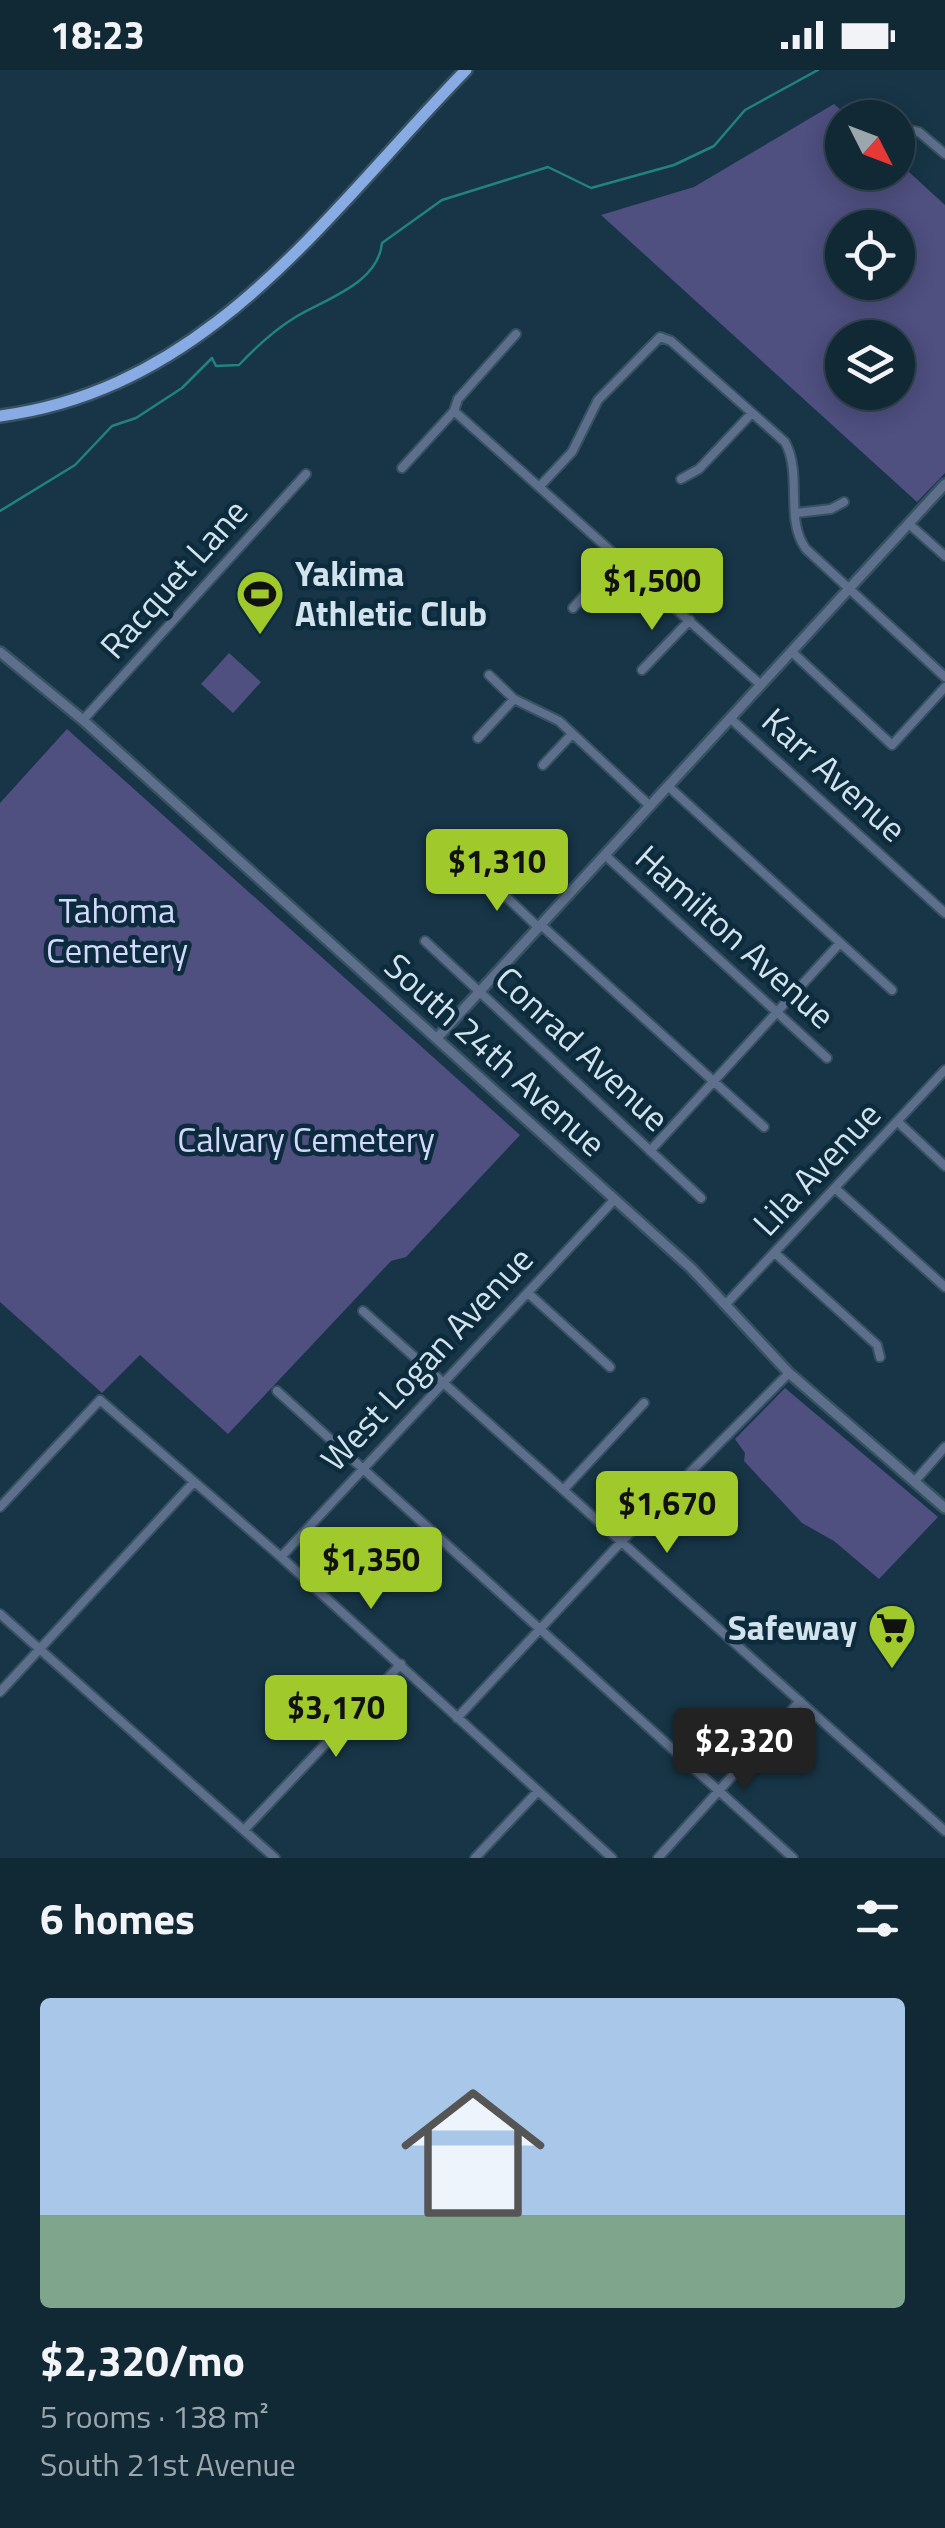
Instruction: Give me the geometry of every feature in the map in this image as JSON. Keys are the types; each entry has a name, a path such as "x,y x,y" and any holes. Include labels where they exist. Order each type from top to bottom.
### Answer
{"main road":[{"path":"0,416 88,398 174,351 291,262 466,70"}],"street":[{"path":"915,131 945,154"},
{"path":"402,468 516,334"},
{"path":"540,486 572,452 598,400 660,337 672,341 785,442 792,456 796,535 945,676"},
{"path":"454,411 761,686"},
{"path":"681,479 699,469 751,414"},
{"name":"Racquet Lane","path":"83,720 306,474"},
{"path":"436,1038 945,484"},
{"path":"796,512 831,508 844,502"},
{"path":"909,524 945,556"},
{"path":"574,608 619,557"},
{"path":"642,670 690,620"},
{"name":"South 24th Avenue","path":"0,652 83,720 436,1038 726,1303 789,1373 945,1508"},
{"path":"792,652 892,744 945,686"},
{"path":"489,675 514,699 558,721 650,806"},
{"path":"478,738 514,699"},
{"name":"Karr Avenue","path":"731,719 942,909"},
{"path":"543,766 572,734"},
{"path":"669,787 892,990"},
{"name":"Hamilton Avenue","path":"606,856 828,1058"},
{"path":"481,874 764,1126"},
{"path":"942,909 945,898"},
{"name":"Conrad Avenue","path":"425,941 701,1198"},
{"path":"650,1150 840,943"},
{"name":"Lila Avenue","path":"726,1303 945,1070"},
{"path":"898,1122 945,1166"},
{"path":"836,1189 945,1288"},
{"name":"West Logan Avenue","path":"281,1557 614,1200"},
{"path":"776,1254 877,1345 880,1357"},
{"path":"528,1293 610,1368"},
{"path":"363,1311 945,1831"},
{"path":"458,1718 622,1540 789,1373"},
{"path":"277,1391 794,1858"},
{"path":"0,1508 100,1400 401,1664 612,1858"},
{"path":"565,1488 644,1403"},
{"path":"914,1481 945,1447"},
{"path":"0,1692 193,1483"},
{"path":"0,1614 276,1858"},
{"path":"244,1830 401,1664"},
{"path":"658,1858 800,1701"},
{"path":"475,1858 538,1792"}],"green space":[{"path":"825,109 825,190 915,190 915,178 945,205 945,473 917,502 601,215 694,187"},
{"path":"229,653 261,682 233,713 201,684"},
{"path":"67,729 520,1135 406,1257 391,1261 228,1434 140,1355 102,1393 0,1302 0,803"},
{"path":"785,1388 938,1517 879,1579 834,1541 802,1523 744,1461 745,1453 735,1439"}],"waterway":[{"path":"0,511 75,465 112,426 136,418 182,388 212,358 216,366 239,365 286,323 361,280 378,257 382,243 442,200 548,167 591,188 674,165 714,146 745,110 818,70"}],"place":[{"name":"Yakima Athletic Club","path":"260,636"},
{"name":"Safeway","path":"892,1670"}],"park label":[{"name":"Tahoma Cemetery","path":"117,931"},
{"name":"Calvary Cemetery","path":"306,1140"}]}
